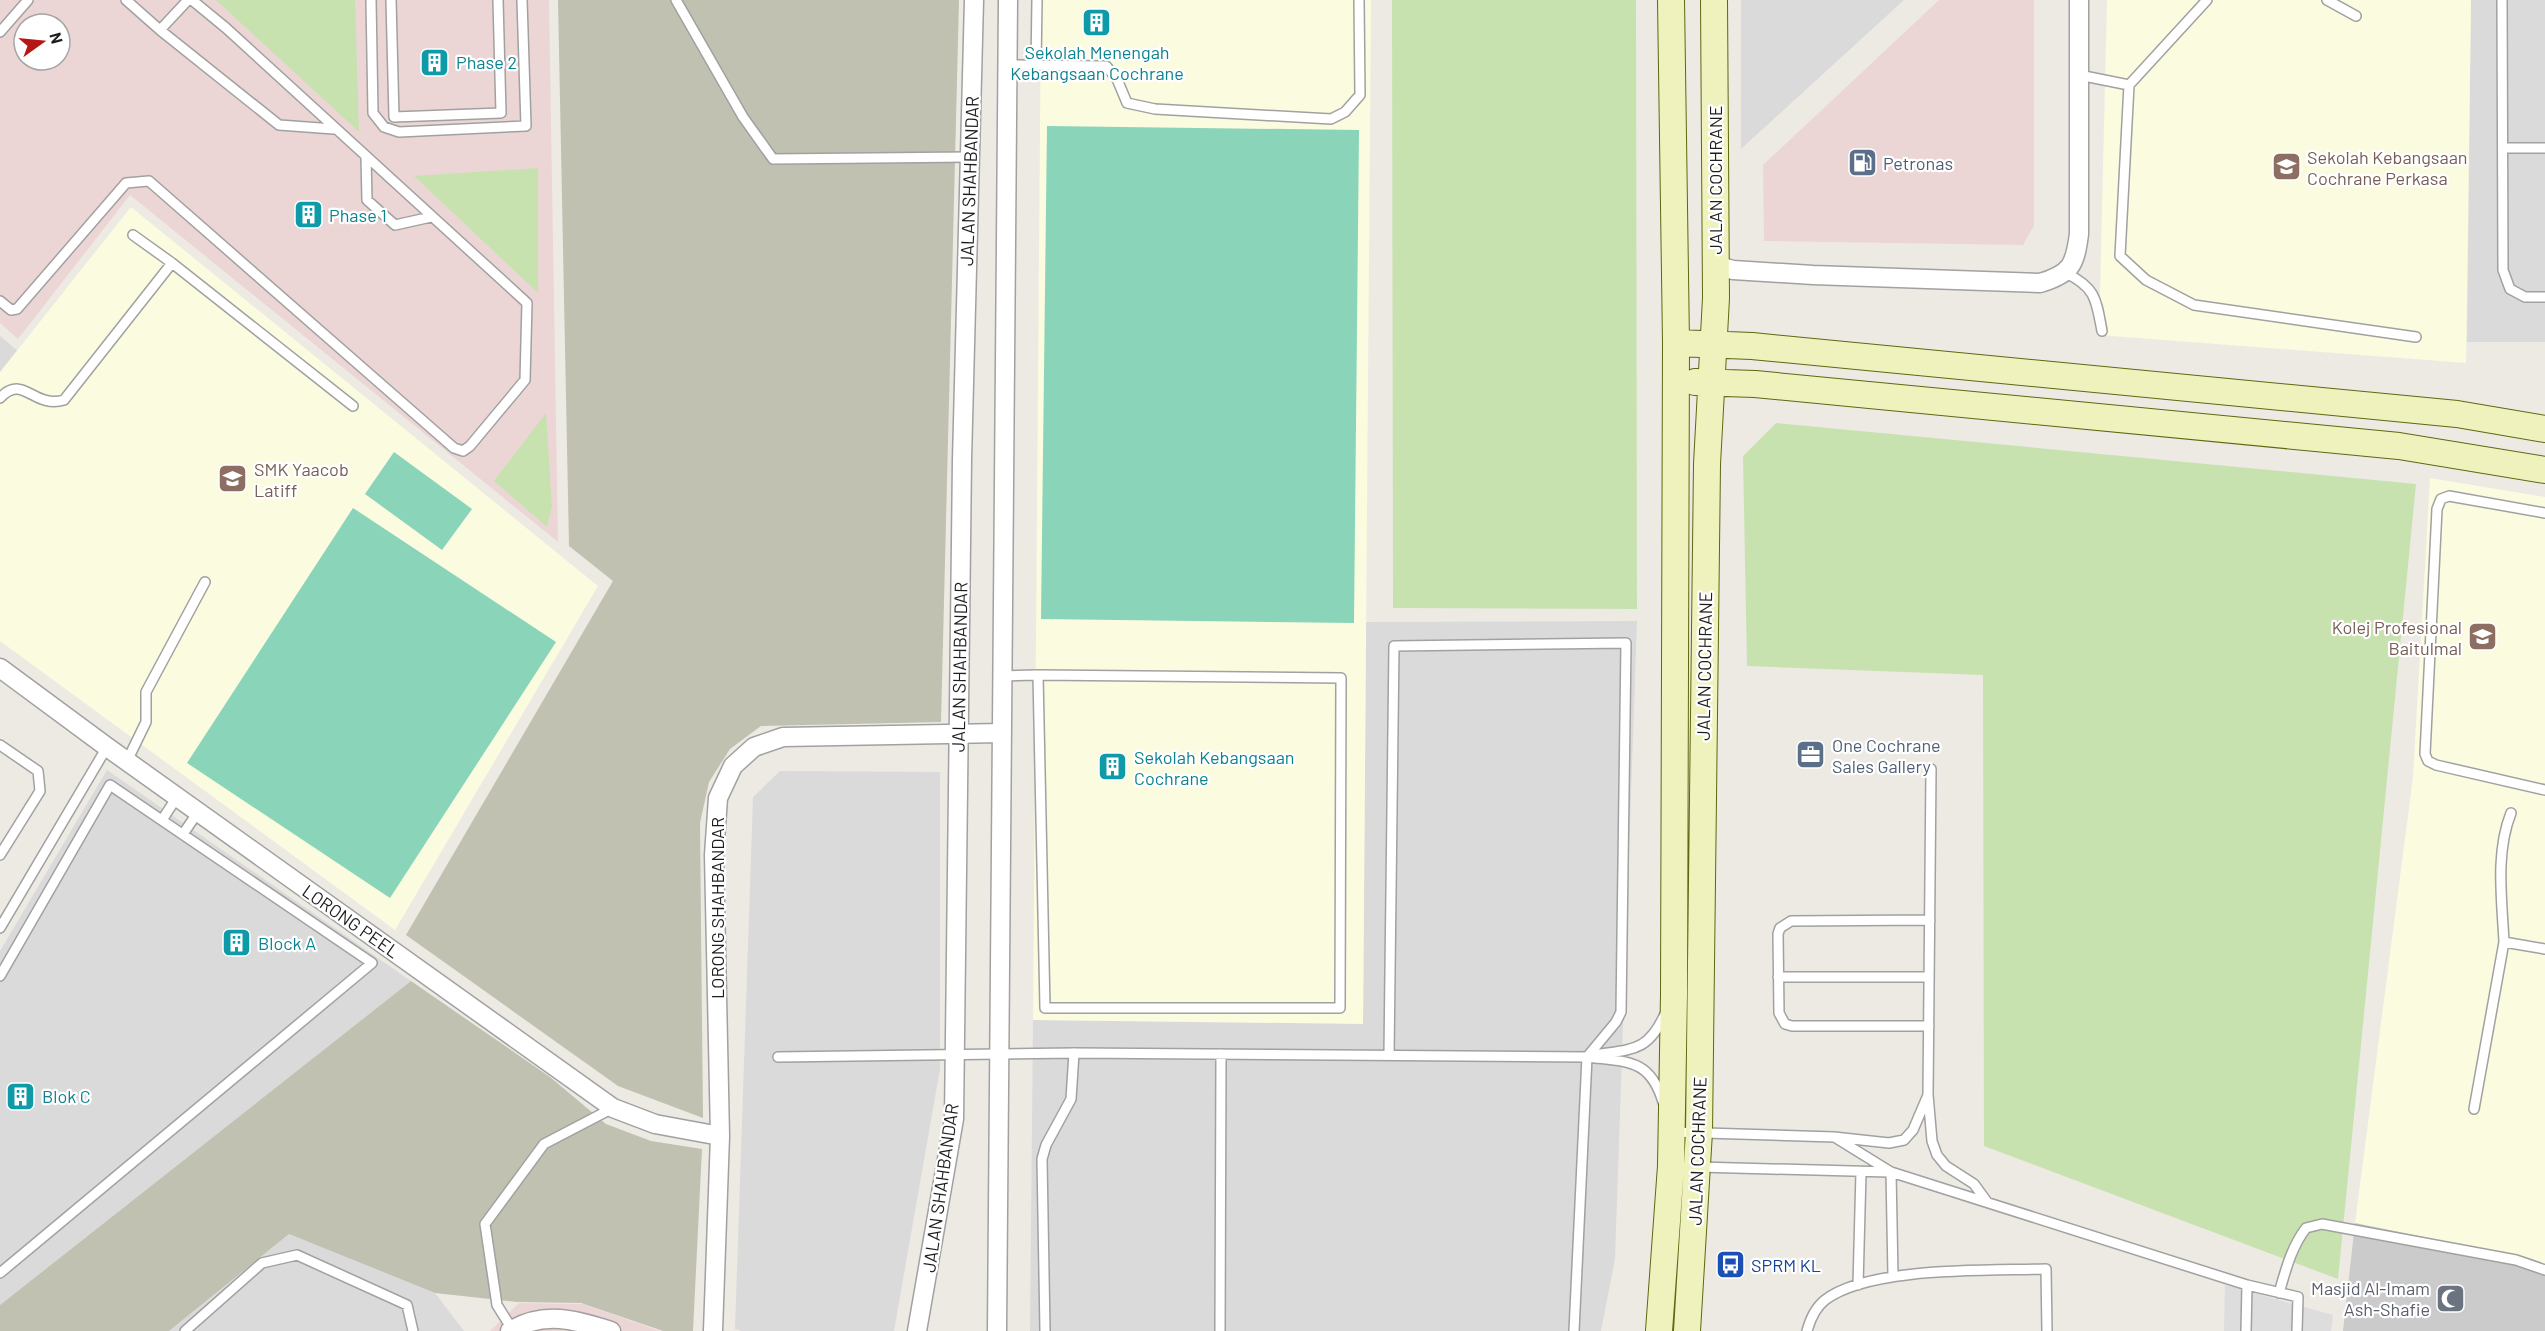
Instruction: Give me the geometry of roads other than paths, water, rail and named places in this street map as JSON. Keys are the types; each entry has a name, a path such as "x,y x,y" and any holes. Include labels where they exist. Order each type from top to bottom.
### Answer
{"street":[{"name":"JALAN SHAHBANDAR","path":"917,1331 954,1119 957,733 974,0"},
{"name":"JALAN SHAHBANDAR","path":"997,1331 1008,0"},
{"name":"JALAN COCHRANE","path":"1671,0 1676,344 1674,382 1672,1132 1685,1166 1687,1331"},
{"name":"JALAN COCHRANE","path":"1659,1331 1685,1166 1699,1132 1707,464 1715,265 1714,0"},
{"path":"1715,265 1733,270 1813,275 2040,283 2066,273 2076,258 2079,234 2079,0"},
{"path":"1676,344 1752,346 2457,414 2545,429"},
{"path":"1674,382 1755,384 2399,446 2545,470"},
{"name":"LORONG PEEL","path":"0,668 613,1108 655,1124 720,1136"},
{"name":"LORONG SHAHBANDAR","path":"713,1331 720,1136 714,855 718,798 733,766 754,747 783,737 1002,733"},
{"path":"511,1330 543,1317 582,1322 611,1331"}],"lane":[{"path":"0,32 28,0"},
{"path":"126,0 279,125 334,129"},
{"path":"0,301 11,310 17,309 126,183 149,181 453,448 463,451 525,380 527,303 226,28 190,0 160,30"},
{"path":"371,0 373,113 384,127 399,132 526,126 522,0"},
{"path":"391,0 394,117 501,113 498,0"},
{"path":"676,0 743,117 773,159 970,157"},
{"path":"1036,65 1037,0"},
{"path":"1008,65 1106,66 1117,79 1127,103 1155,109 1330,119 1345,112 1360,95 1359,0"},
{"path":"2207,0 2129,85 2120,256 2145,280 2194,305 2416,337"},
{"path":"2327,0 2356,16"},
{"path":"2502,0 2503,270 2510,290 2525,297 2545,297"},
{"path":"2079,75 2129,85"},
{"path":"2503,148 2545,148"},
{"path":"366,157 367,201 395,225 431,217"},
{"path":"133,235 172,263 353,406"},
{"path":"0,398 12,388 20,388 46,403 64,400 172,263"},
{"path":"2066,273 2086,283 2098,307 2102,331"},
{"path":"2545,513 2449,495 2441,499 2438,509 2425,754 2428,762 2436,765 2545,790"},
{"path":"127,761 146,722 146,692 205,582"},
{"path":"1389,1056 1394,646 1626,643 1620,1012 1616,1022 1587,1057 1575,1331"},
{"path":"1002,676 1038,675 1341,678 1340,1008 1045,1008 1038,675"},
{"path":"0,745 38,771 41,785 40,791 0,855"},
{"path":"0,928 107,747"},
{"path":"1931,769 1928,1095 1932,1141 1937,1155 1946,1166 1974,1184 1987,1202"},
{"path":"0,976 110,785 372,963 0,1273"},
{"path":"162,820 177,797"},
{"path":"183,834 198,812"},
{"path":"2474,1109 2504,942 2501,875 2503,832 2511,813"},
{"path":"1929,1026 1792,1026 1785,1024 1779,1013 1778,934 1785,922 1930,920"},
{"path":"2504,942 2545,949"},
{"path":"1778,977 1929,977"},
{"path":"1587,1057 1647,1043 1657,1032 1674,994"},
{"path":"1045,1331 1042,1159 1046,1145 1071,1099 1074,1053"},
{"path":"778,1056 1074,1053 1587,1057 1627,1062 1648,1070 1659,1087 1672,1132 1834,1137 1888,1143 1904,1140 1913,1130 1928,1095"},
{"path":"1220,1331 1221,1054"},
{"path":"511,1330 498,1305 485,1224 544,1144 613,1108"},
{"path":"1834,1137 1891,1172 2247,1285 2298,1297 2297,1331"},
{"path":"1685,1166 1891,1172"},
{"path":"1858,1285 1861,1172"},
{"path":"1891,1172 1893,1276"},
{"path":"2279,1293 2290,1254 2297,1240 2306,1228 2322,1224 2516,1260 2545,1270"},
{"path":"185,1331 262,1263 297,1255 407,1305 413,1331"},
{"path":"1807,1331 1810,1320 1824,1301 1841,1290 1858,1285 1893,1276 2046,1269 2047,1331"},
{"path":"2246,1331 2247,1285"}],"place":[{"name":"Sekolah Menengah Kebangsaan Cochrane","path":"1097,23"},
{"name":"Phase 2","path":"435,62"},
{"name":"Petronas","path":"1862,163"},
{"name":"Sekolah Kebangsaan Cochrane Perkasa","path":"2286,167"},
{"name":"Phase 1","path":"308,215"},
{"name":"SMK Yaacob Latiff","path":"233,479"},
{"name":"Kolej Profesional Baitulmal","path":"2483,637"},
{"name":"One Cochrane Sales Gallery","path":"1811,755"},
{"name":"Sekolah Kebangsaan Cochrane","path":"1113,767"},
{"name":"Block A","path":"237,943"},
{"name":"Blok C","path":"21,1096"},
{"name":"SPRM KL","path":"1730,1265"},
{"name":"Masjid Al-Imam Ash-Shafie","path":"2451,1298"}]}
